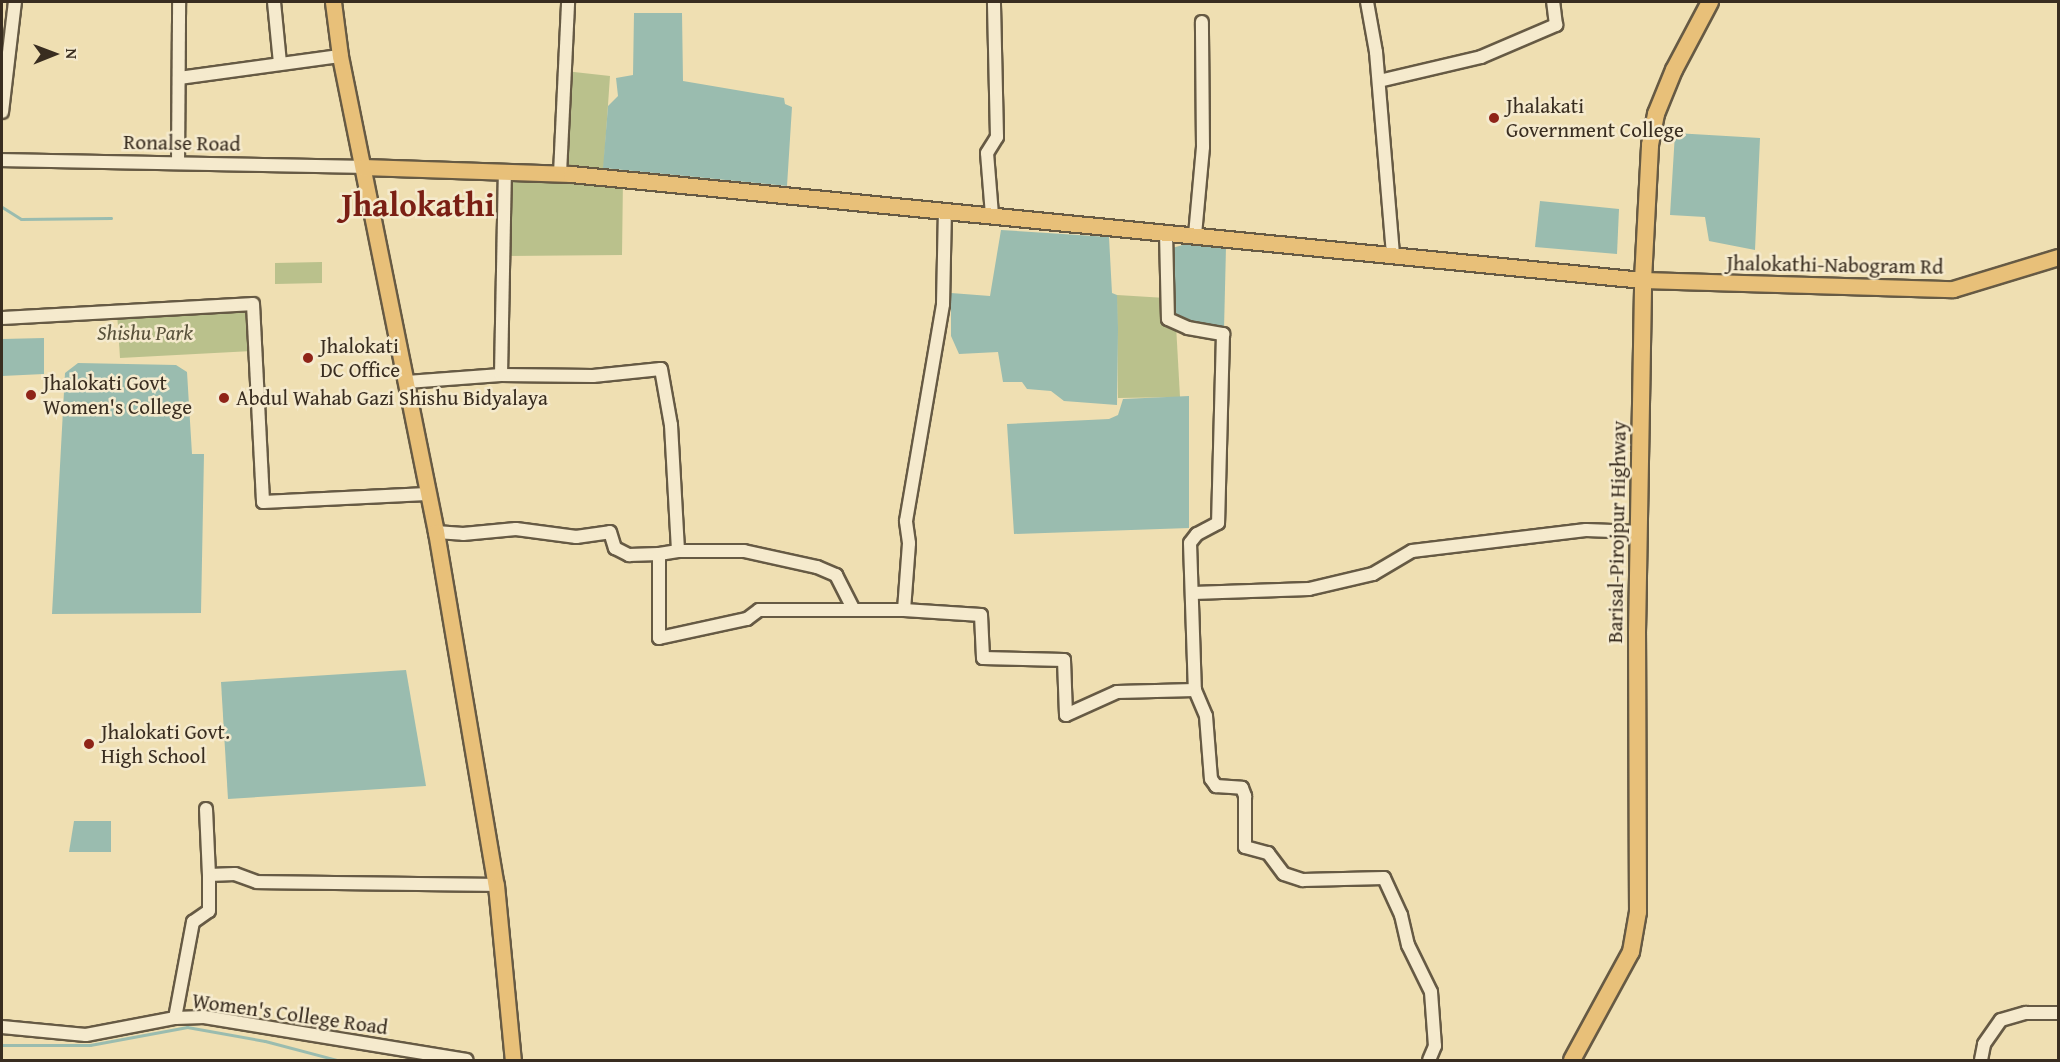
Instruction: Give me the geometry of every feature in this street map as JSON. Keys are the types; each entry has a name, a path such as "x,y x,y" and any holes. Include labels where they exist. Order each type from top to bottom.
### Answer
{"highway":[{"name":"Barisal-Pirojpur Highway","path":"1572,1060 1631,952 1638,912 1639,532 1643,280 1650,145 1656,114 1674,70 1710,2"}],"main road":[{"path":"333,2 340,56 436,532 496,885 513,1060"},
{"name":"Jhalokathi-Nabogram Rd","path":"363,167 560,174 1643,280 1953,289 2058,257"}],"street":[{"path":"2,112 15,2"},
{"path":"178,162 179,2"},
{"path":"274,2 280,63"},
{"path":"560,174 568,2"},
{"path":"992,215 987,153 997,137 994,2"},
{"path":"1367,2 1378,81 1393,254"},
{"path":"1378,81 1481,57 1556,25 1553,2"},
{"path":"1195,235 1203,147 1202,22"},
{"path":"179,78 340,56"},
{"name":"Ronalse Road","path":"2,160 363,167"},
{"path":"501,375 505,171"},
{"path":"904,610 909,543 906,521 943,304 945,211"},
{"path":"1166,232 1168,320 1188,328 1223,333 1218,523 1197,534 1190,543 1195,690 1206,716 1211,779 1216,786 1242,788 1245,796 1245,847 1268,853 1284,874 1304,880 1384,878 1388,883 1408,945 1431,992 1435,1046 1429,1060"},
{"path":"2,318 253,304 263,502 427,494"},
{"path":"407,382 501,375 593,376 661,369 671,425 678,551"},
{"path":"436,532 463,534 516,529 576,537 610,532 615,548 629,555 678,551 744,551 817,567 836,575 854,610"},
{"path":"1193,594 1309,589 1373,574 1412,551 1586,530 1639,532"},
{"path":"659,554 659,638 747,619 759,610 904,610 981,615 983,658 1064,660 1066,715 1116,692 1195,690"},
{"path":"175,1018 194,922 209,911 206,809"},
{"path":"209,874 235,874 257,882 496,885"},
{"path":"1981,1060 1984,1044 2001,1020 2026,1013 2058,1012"},
{"name":"Women's College Road","path":"2,1027 86,1035 175,1018 204,1017 466,1060"}],"green space":[{"path":"565,71 610,76 603,177 623,179 622,255 505,256 505,171 560,175"},
{"path":"322,262 322,283 275,284 275,263"},
{"path":"1117,295 1166,298 1176,325 1180,397 1118,398"},
{"name":"Shishu Park","path":"253,304 252,351 120,358 117,312"}],"shaded area":[{"path":"634,13 682,13 683,81 784,98 785,104 792,107 787,186 603,168 608,106 618,96 616,78 633,75"},
{"path":"1675,133 1760,138 1755,250 1709,241 1705,217 1670,215"},
{"path":"1540,201 1619,209 1617,254 1535,247"},
{"path":"1001,230 1109,237 1112,293 1117,295 1117,405 1064,401 1051,391 1027,389 1022,382 1003,382 998,352 959,354 951,336 951,293 990,296"},
{"path":"1190,243 1226,247 1224,329 1183,322 1172,312 1172,248"},
{"path":"44,338 44,374 2,376 2,339"},
{"path":"78,363 176,365 187,372 192,454 204,454 201,613 52,614 65,373"},
{"path":"1189,396 1189,528 1014,534 1007,424 1109,419 1118,415 1123,399"},
{"path":"406,670 426,786 228,799 221,682"},
{"path":"74,821 111,821 111,852 69,852"}],"waterway":[{"path":"2,207 21,219 111,218"},
{"path":"2,1045 90,1045 187,1027 265,1041 337,1060"}],"place":[{"name":"Jhalakati Government College","path":"1494,118"},
{"name":"Jhalokati DC Office","path":"308,358"},
{"name":"Jhalokati Govt Women's College","path":"31,395"},
{"name":"Abdul Wahab Gazi Shishu Bidyalaya","path":"224,398"},
{"name":"Jhalokati Govt. High School","path":"89,744"}],"district":[{"name":"Jhalokathi","path":"418,205"}]}
